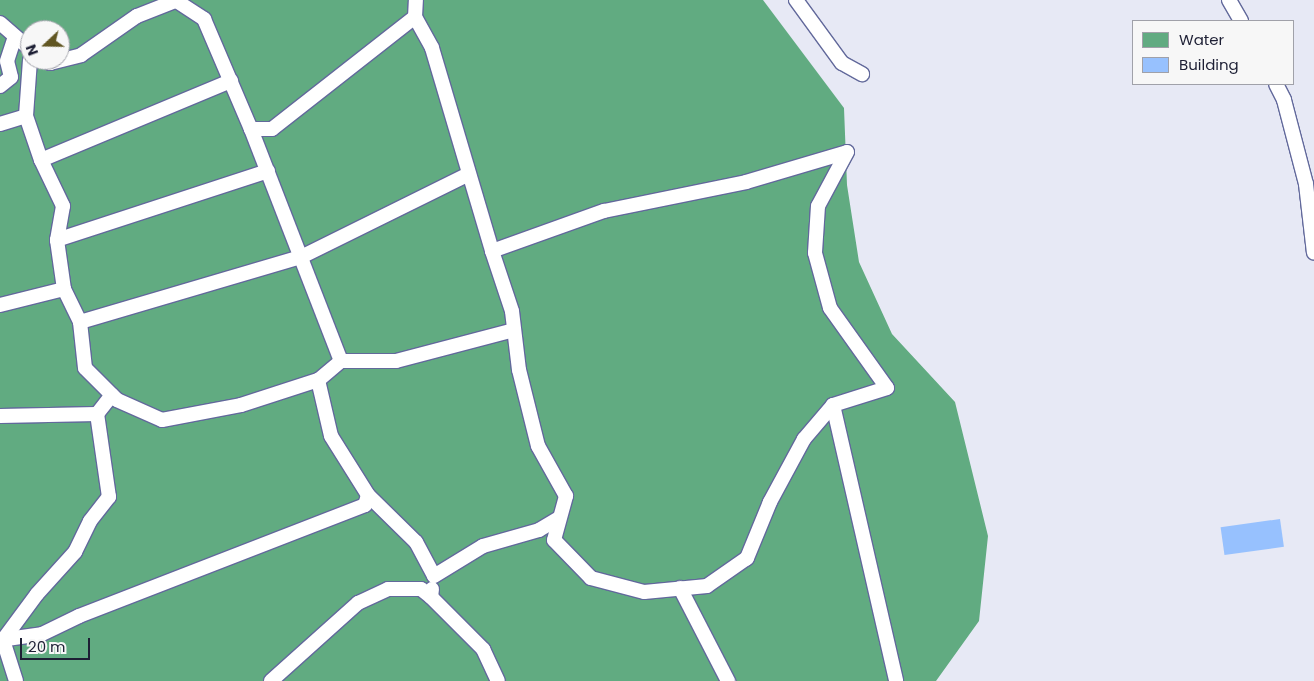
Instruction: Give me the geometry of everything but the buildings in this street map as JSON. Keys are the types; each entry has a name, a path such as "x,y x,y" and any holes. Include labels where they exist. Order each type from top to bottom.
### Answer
{"lane":[{"path":"416,0 415,17 432,48 492,251 512,311 519,370 538,446 566,496 554,540 591,578 644,592 707,586 747,558 770,502 804,439 833,405 887,388 830,308 815,253 818,206 847,152 746,182 604,211 492,251"},
{"path":"796,0 842,63 862,74"},
{"path":"1229,0 1240,20"},
{"path":"70,57 81,54 137,16 175,1 204,19 268,170 341,361"},
{"path":"251,128 272,129 415,17"},
{"path":"0,23 20,42"},
{"path":"0,86 11,77 7,61 14,38"},
{"path":"29,70 26,116 41,160 63,206 58,240 64,289 80,322 85,368 112,395 162,420 241,405 318,380 341,361 396,361 486,340 514,330"},
{"path":"41,160 231,81"},
{"path":"1276,85 1284,100 1306,184 1314,253"},
{"path":"0,124 26,116"},
{"path":"58,240 268,170"},
{"path":"80,322 301,257 469,174"},
{"path":"0,305 64,289"},
{"path":"318,380 331,436 368,495 416,542 434,576 431,597"},
{"path":"1,640 36,594 75,552 90,521 109,498 97,414 112,395"},
{"path":"833,405 896,681"},
{"path":"0,416 97,414"},
{"path":"1,640 42,634 79,616 366,505 368,495"},
{"path":"434,576 483,546 539,530 559,518"},
{"path":"680,588 728,681"},
{"path":"271,681 358,603 388,589 421,589 431,597 483,649 498,681"},
{"path":"1,640 16,681"}],"water":[{"path":"0,0 763,0 844,108 847,185 859,262 892,334 955,402 988,536 979,621 936,681 0,681"}]}
